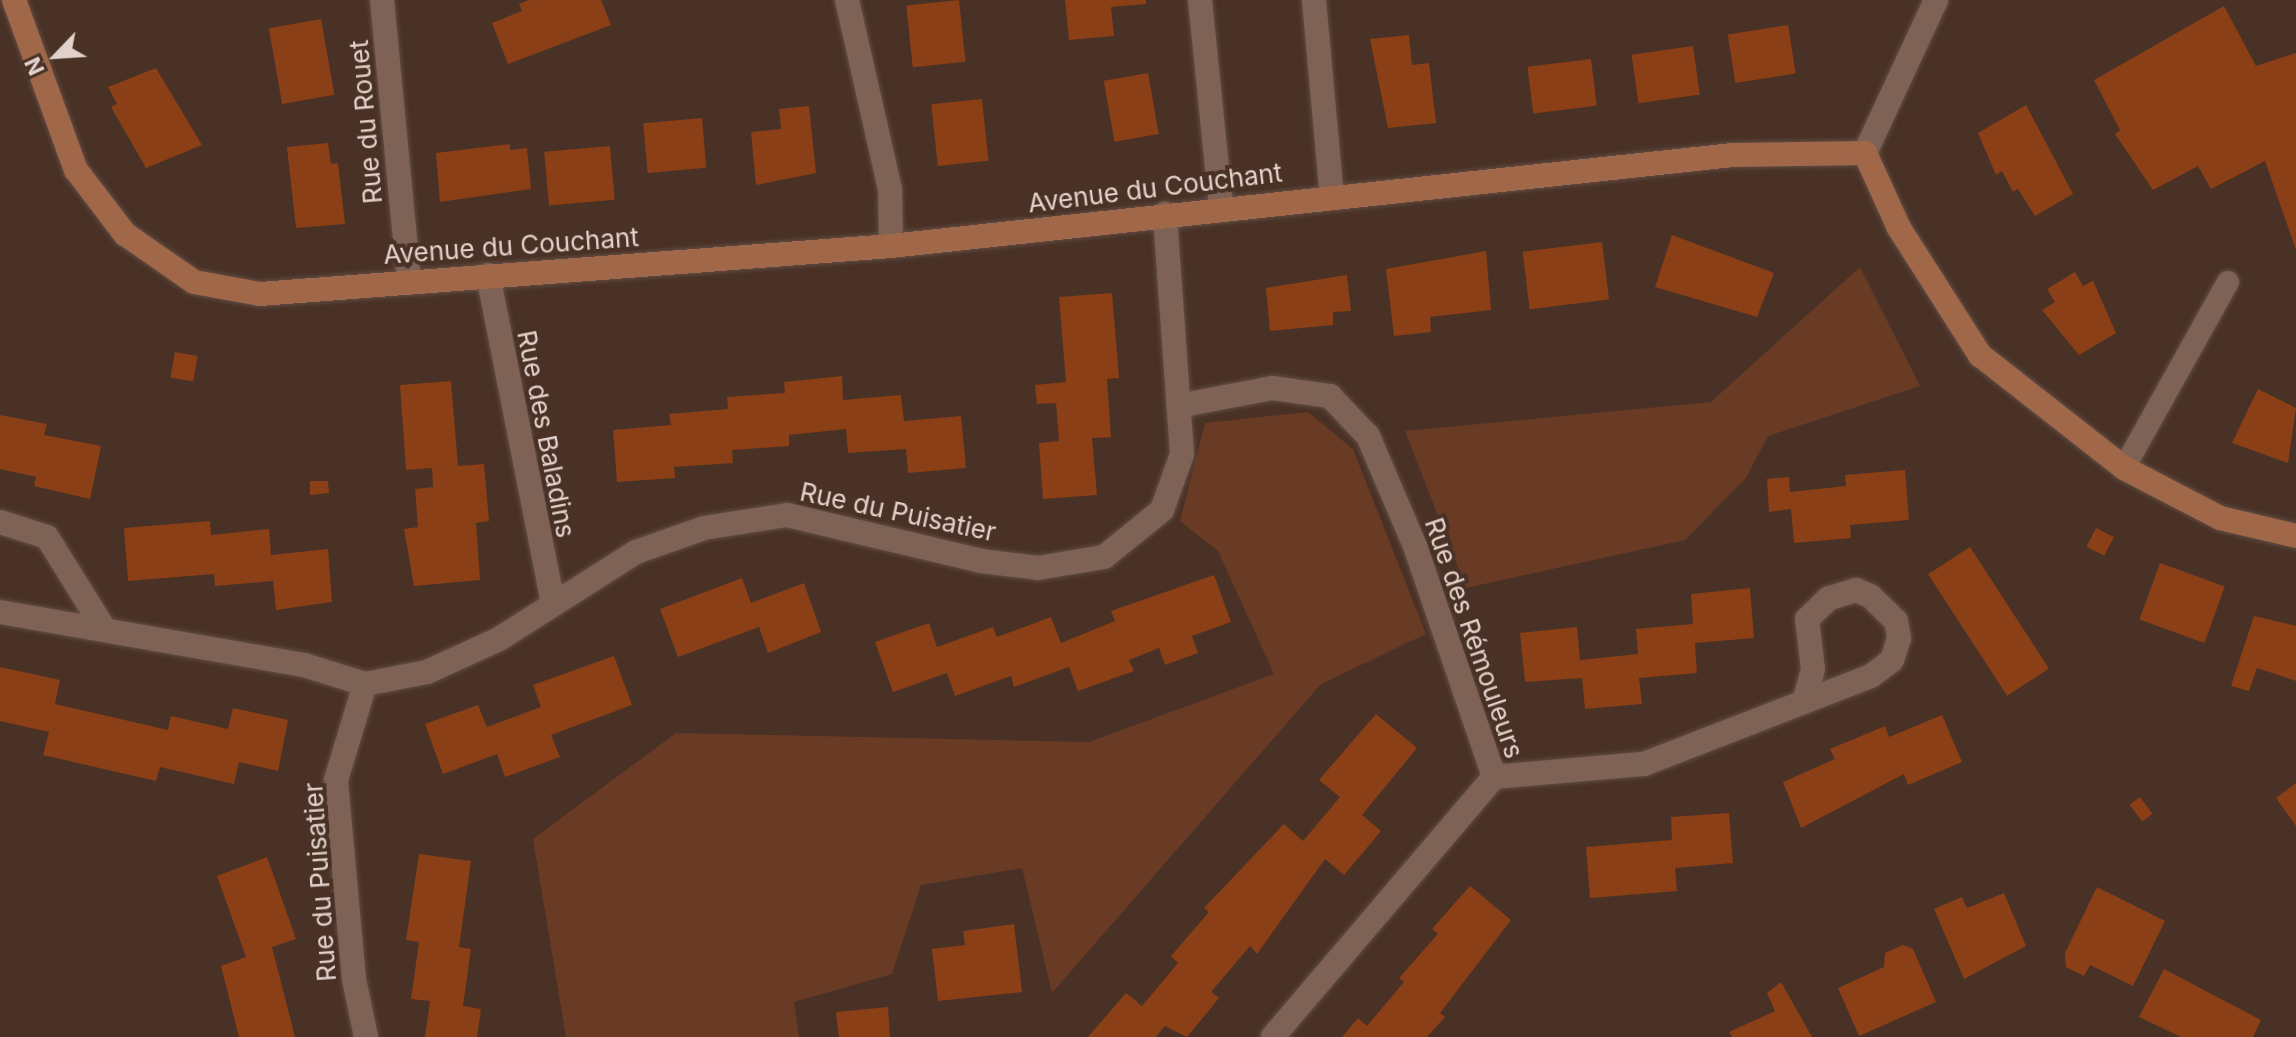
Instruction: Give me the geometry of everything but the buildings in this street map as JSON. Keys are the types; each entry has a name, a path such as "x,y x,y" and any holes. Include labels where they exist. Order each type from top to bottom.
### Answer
{"street":[{"name":"Avenue du Couchant","path":"14,0 76,170 125,234 194,282 260,294 409,280 891,246 1221,206 1406,195 1733,155 1865,153"},
{"path":"847,0 890,189 891,246"},
{"path":"1200,0 1221,206"},
{"path":"1314,0 1332,197"},
{"path":"1936,0 1865,153 1957,330 2029,397 2124,468 2220,518 2296,536"},
{"name":"Rue du Rouet","path":"388,2 409,280"},
{"name":"Rue du Puisatier","path":"366,1037 354,979 336,780 365,684 427,672 553,603 636,552 704,528 787,515 981,561 1038,568 1104,557 1162,510 1182,454 1183,405 1165,214"},
{"name":"Rue des Baladins","path":"488,275 553,603"},
{"name":"Rue des Rémouleurs","path":"1183,405 1272,388 1330,396 1368,436 1415,546 1494,777 1273,1037"},
{"path":"0,522 47,537 105,630"},
{"path":"1494,777 1644,764 1704,745 1805,698 1871,676 1892,660 1896,621 1870,596 1856,590 1829,598 1807,619 1813,669 1805,698"},
{"path":"0,612 304,665 365,684"}],"lane":[{"path":"2124,468 2228,282"}],"shaded area":[{"path":"1860,267 1920,386 1768,436 1746,478 1685,540 1466,588 1405,431 1711,402"},
{"path":"1308,412 1353,449 1426,634 1321,684 1052,993 1022,868 921,885 892,974 794,1002 799,1037 566,1037 533,839 676,733 1089,742 1274,674 1218,551 1180,521 1205,423"}]}
